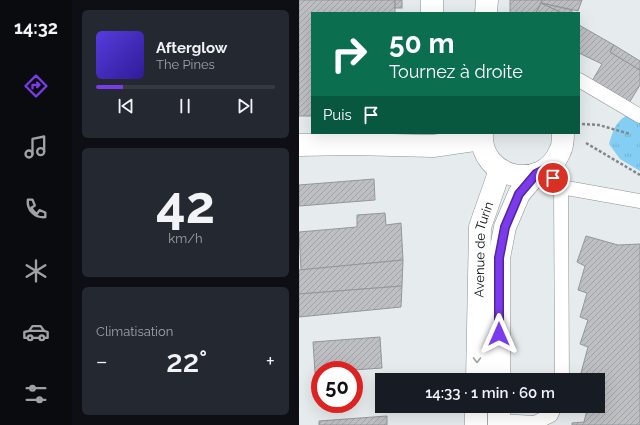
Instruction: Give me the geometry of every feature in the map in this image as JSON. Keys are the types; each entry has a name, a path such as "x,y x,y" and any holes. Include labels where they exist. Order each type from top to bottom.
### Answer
{"main road":[{"path":"431,0 432,12"},
{"name":"Avenue de Turin","path":"499,373 499,258 505,227 519,194 541,172 555,161 561,151 563,134"},
{"path":"299,145 352,144 481,136 484,151 490,162 500,170 511,175 524,177 541,172"},
{"name":"Avenue de Turin","path":"477,373 480,227 500,170"},
{"path":"476,425 477,413"}],"lane":[{"path":"580,81 640,116"},
{"path":"541,172 561,188 640,201"},
{"path":"561,188 562,373"},
{"path":"499,417 536,424 552,413"}],"path":[{"path":"580,124 599,125 635,135"},
{"path":"565,134 592,146 640,175"}],"green space":[{"path":"640,110 640,171 620,159 609,144 613,131 619,122 627,115"}],"building":[{"path":"299,0 395,0 395,12 311,12 311,116 299,116"},
{"path":"395,0 402,0 402,8 395,8"},
{"path":"510,0 542,0 536,12 510,12"},
{"path":"542,0 582,0 578,11 541,3"},
{"path":"541,3 560,12 536,12"},
{"path":"541,3 572,10 572,12 560,12"},
{"path":"580,26 614,45 610,52 640,70 640,85 629,103 592,81 602,64 580,53"},
{"path":"614,45 640,61 640,70 610,52"},
{"path":"374,179 375,200 299,206 299,185"},
{"path":"385,213 386,225 401,223 403,260 301,270 299,232 357,227 357,215"},
{"path":"586,236 618,245 640,244 640,425 572,425 572,423 584,422 586,413 605,413 605,373 581,373 588,347 580,344 588,320 580,317 587,293 578,290 585,266 577,262"},
{"path":"403,260 402,286 299,294 299,270"},
{"path":"402,286 401,307 299,317 299,294"},
{"path":"380,337 382,368 363,369 363,361 314,361 313,342"},
{"path":"387,416 387,425 319,425 319,421"}],"route":[{"path":"499,334 499,258 505,227 519,194 536,174 546,169 553,178"}]}
